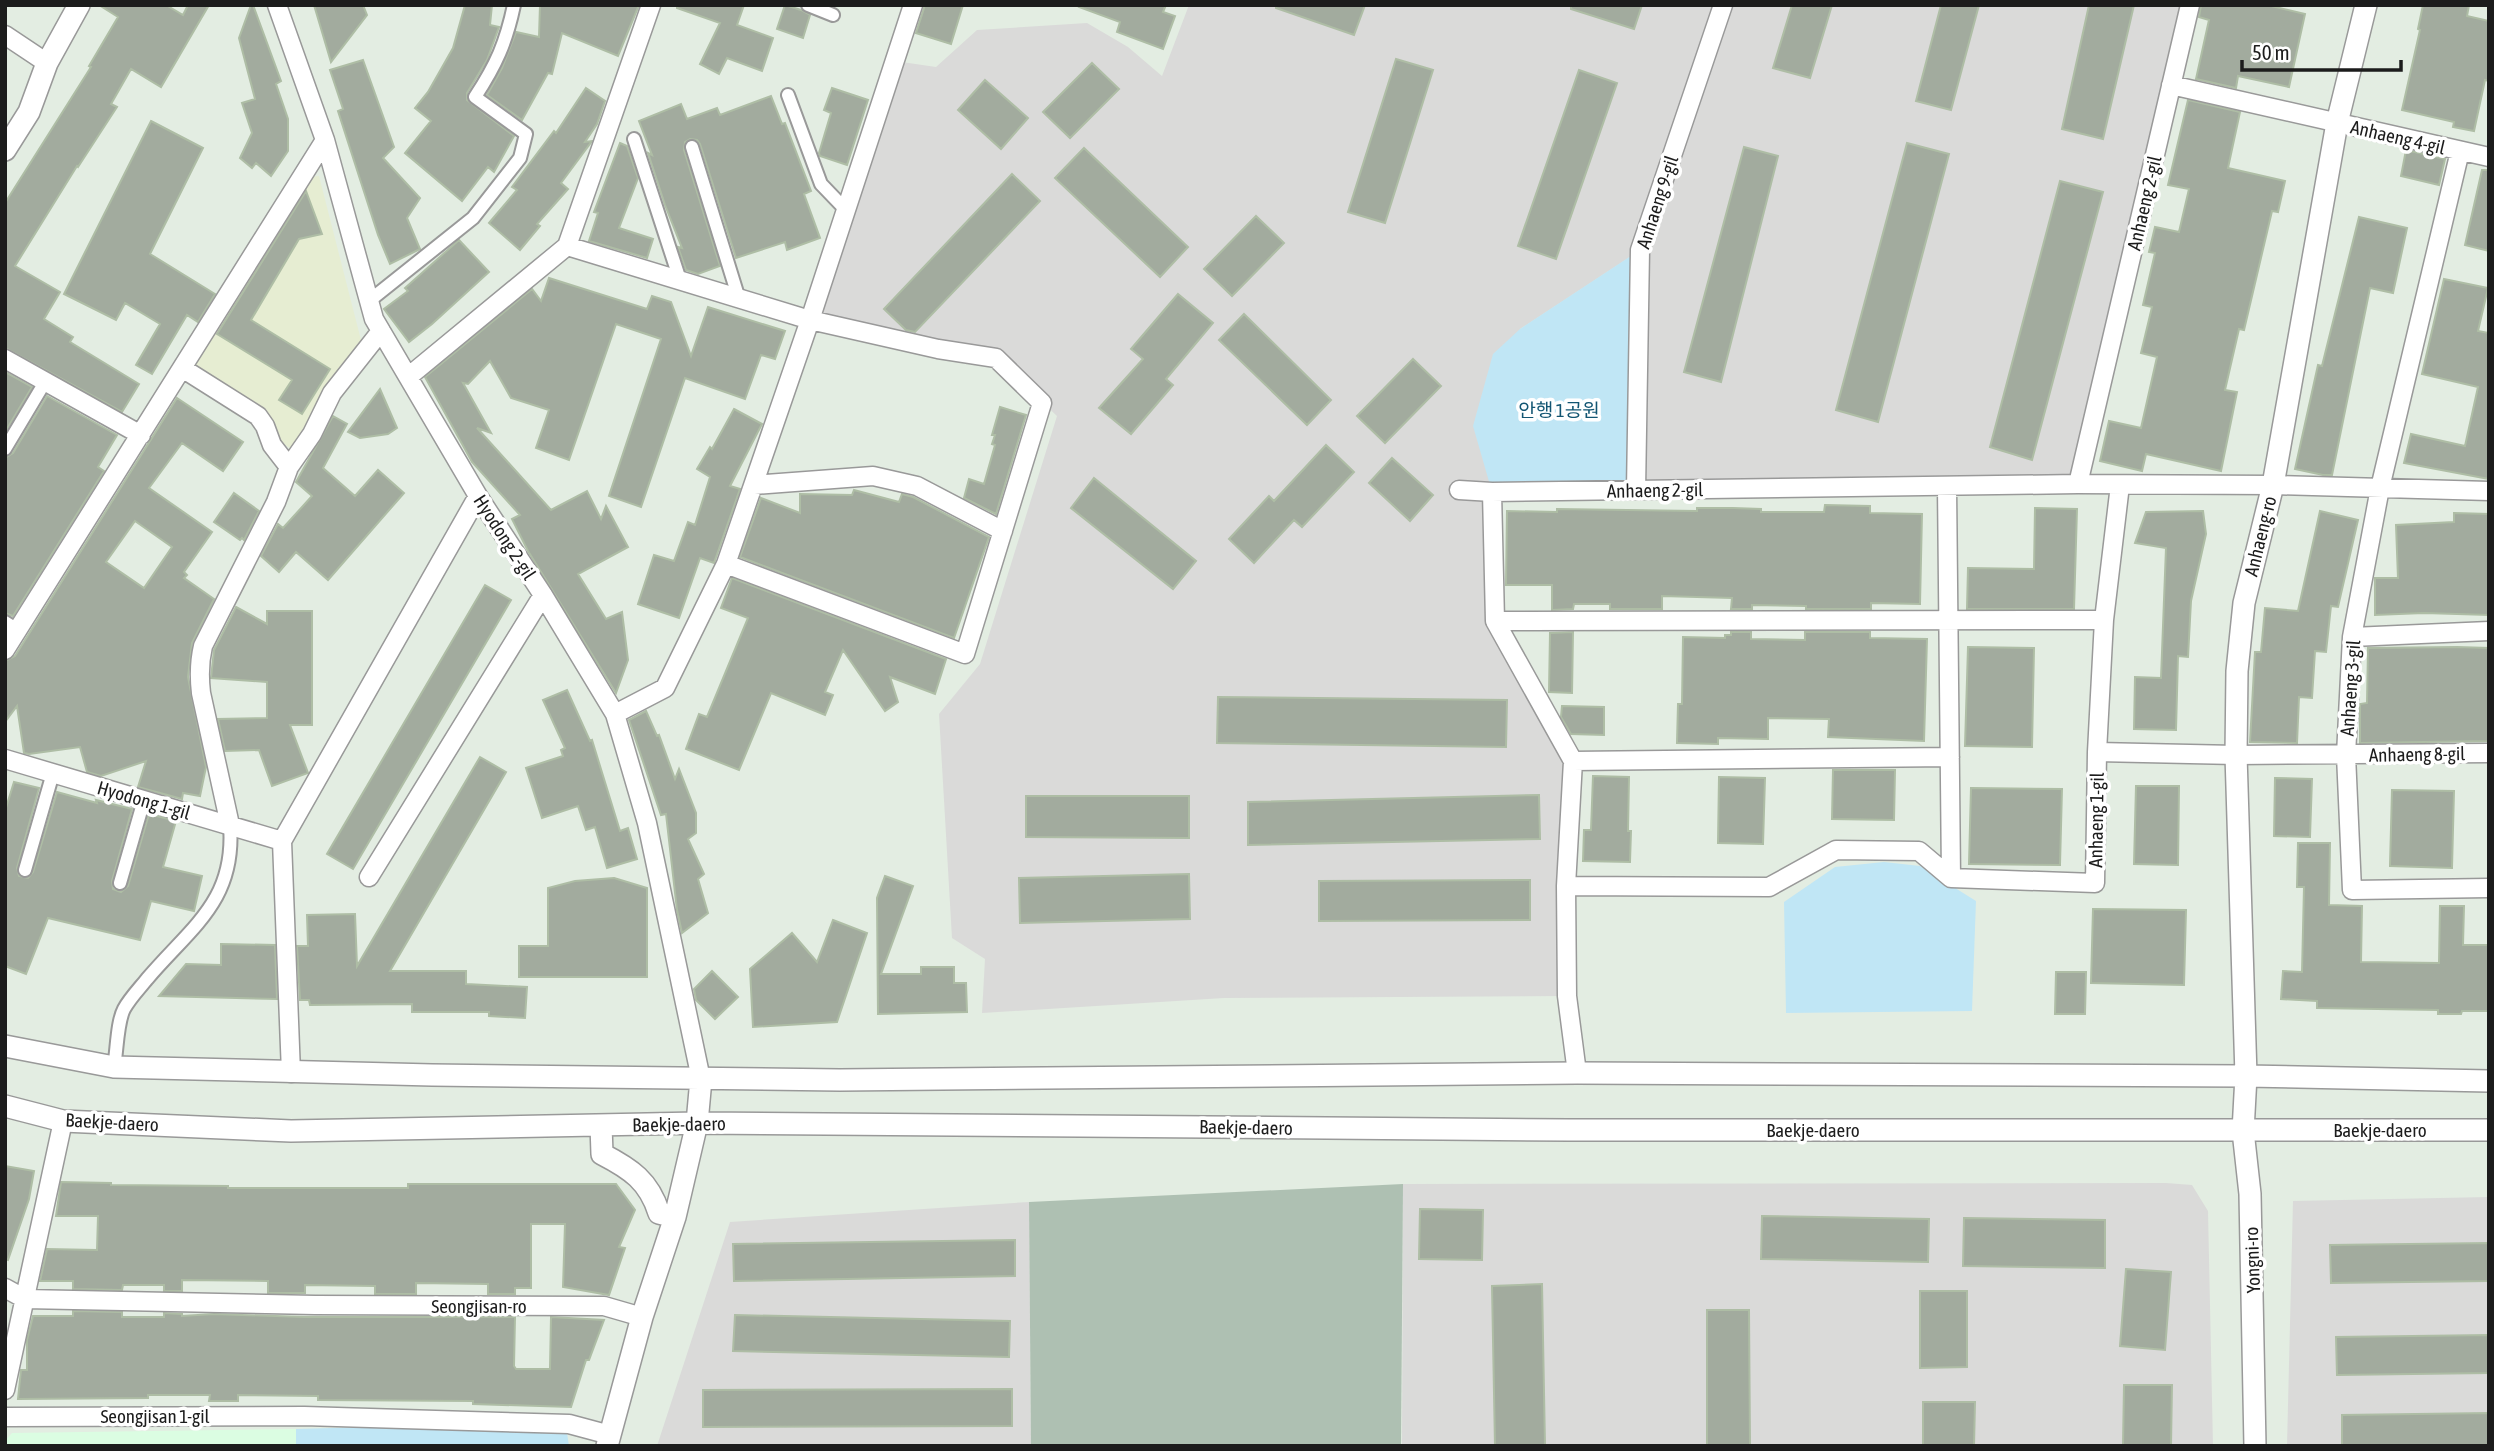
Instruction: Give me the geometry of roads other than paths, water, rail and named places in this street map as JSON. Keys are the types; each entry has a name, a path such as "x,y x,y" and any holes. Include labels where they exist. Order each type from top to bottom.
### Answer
{"street":[{"path":"5,150 29,112 47,63 79,5"},
{"name":"Hyodong 2-gil","path":"277,5 325,140 374,319 478,496 543,595 615,714 647,823 701,1079"},
{"path":"369,300 473,218 520,158 526,134 475,97 495,66 508,34 514,5"},
{"path":"408,377 568,246 651,5"},
{"path":"808,5 834,15"},
{"path":"615,714 665,688 726,564 810,320 913,5"},
{"name":"Anhaeng 9-gil","path":"1636,490 1640,250 1723,5"},
{"name":"Anhaeng 2-gil","path":"2078,484 2190,5"},
{"name":"Anhaeng-ro","path":"2246,1076 2236,755 2237,671 2244,603 2273,485 2337,123 2366,5"},
{"path":"5,35 47,63"},
{"name":"Anhaeng 4-gil","path":"2171,85 2489,157"},
{"path":"788,95 821,184 846,210"},
{"path":"634,139 680,280"},
{"path":"5,650 12,626 141,435 325,140"},
{"path":"692,147 739,299"},
{"name":"Anhaeng 4-gil","path":"2433,265 2460,151"},
{"path":"568,246 810,320 938,349 996,358 1042,404 965,654 726,564"},
{"name":"Anhaeng 3-gil","path":"2433,265 2380,488 2352,637 2346,755 2352,890 2489,888"},
{"path":"114,1067 123,1012 166,956 207,914 216,900 232,850 230,825 198,672 203,646 276,502 289,467 312,434 331,393 381,331"},
{"path":"5,359 141,435"},
{"path":"182,368 257,416 265,426 272,445 289,467"},
{"path":"5,449 45,382"},
{"path":"754,485 873,476 917,486 1003,531"},
{"name":"Anhaeng 2-gil","path":"1459,491 2078,484 2273,485"},
{"path":"2097,752 2104,620 2120,485"},
{"path":"2273,485 2489,491"},
{"path":"1947,486 1951,878"},
{"path":"1492,492 1495,621 1573,761 1566,886 1567,996 1577,1073"},
{"path":"291,1073 282,841 478,496"},
{"path":"369,877 543,595"},
{"path":"1495,621 2104,620"},
{"path":"2352,637 2489,631"},
{"name":"Anhaeng 1-gil","path":"1951,878 2095,883 2097,752 2346,755"},
{"name":"Anhaeng 8-gil","path":"2346,755 2489,753"},
{"path":"1573,761 1950,757"},
{"name":"Hyodong 1-gil","path":"5,759 282,841"},
{"path":"25,870 53,773"},
{"path":"120,883 144,800"},
{"path":"1566,886 1769,887 1836,850 1919,851 1951,878"},
{"path":"5,1046 114,1067 291,1073 701,1079 1577,1073 2246,1076 2489,1081"},
{"name":"Yongni-ro","path":"2246,1076 2243,1131 2250,1194 2255,1446"},
{"path":"608,1440 642,1317 675,1217 697,1123 701,1079"},
{"name":"Baekje-daero","path":"5,1106 63,1121 292,1131 697,1123 1569,1130 2489,1130"},
{"path":"5,1390 63,1121"},
{"path":"601,1125 602,1154 631,1170 654,1195 659,1213 675,1217"},
{"path":"5,1288 25,1299"},
{"name":"Seongjisan-ro","path":"25,1299 315,1306 604,1306 642,1317"},
{"name":"Seongjisan 1-gil","path":"5,1416 304,1416 569,1424 608,1440"}],"park label":[{"name":"안행 1공원","path":"1559,410"}]}
